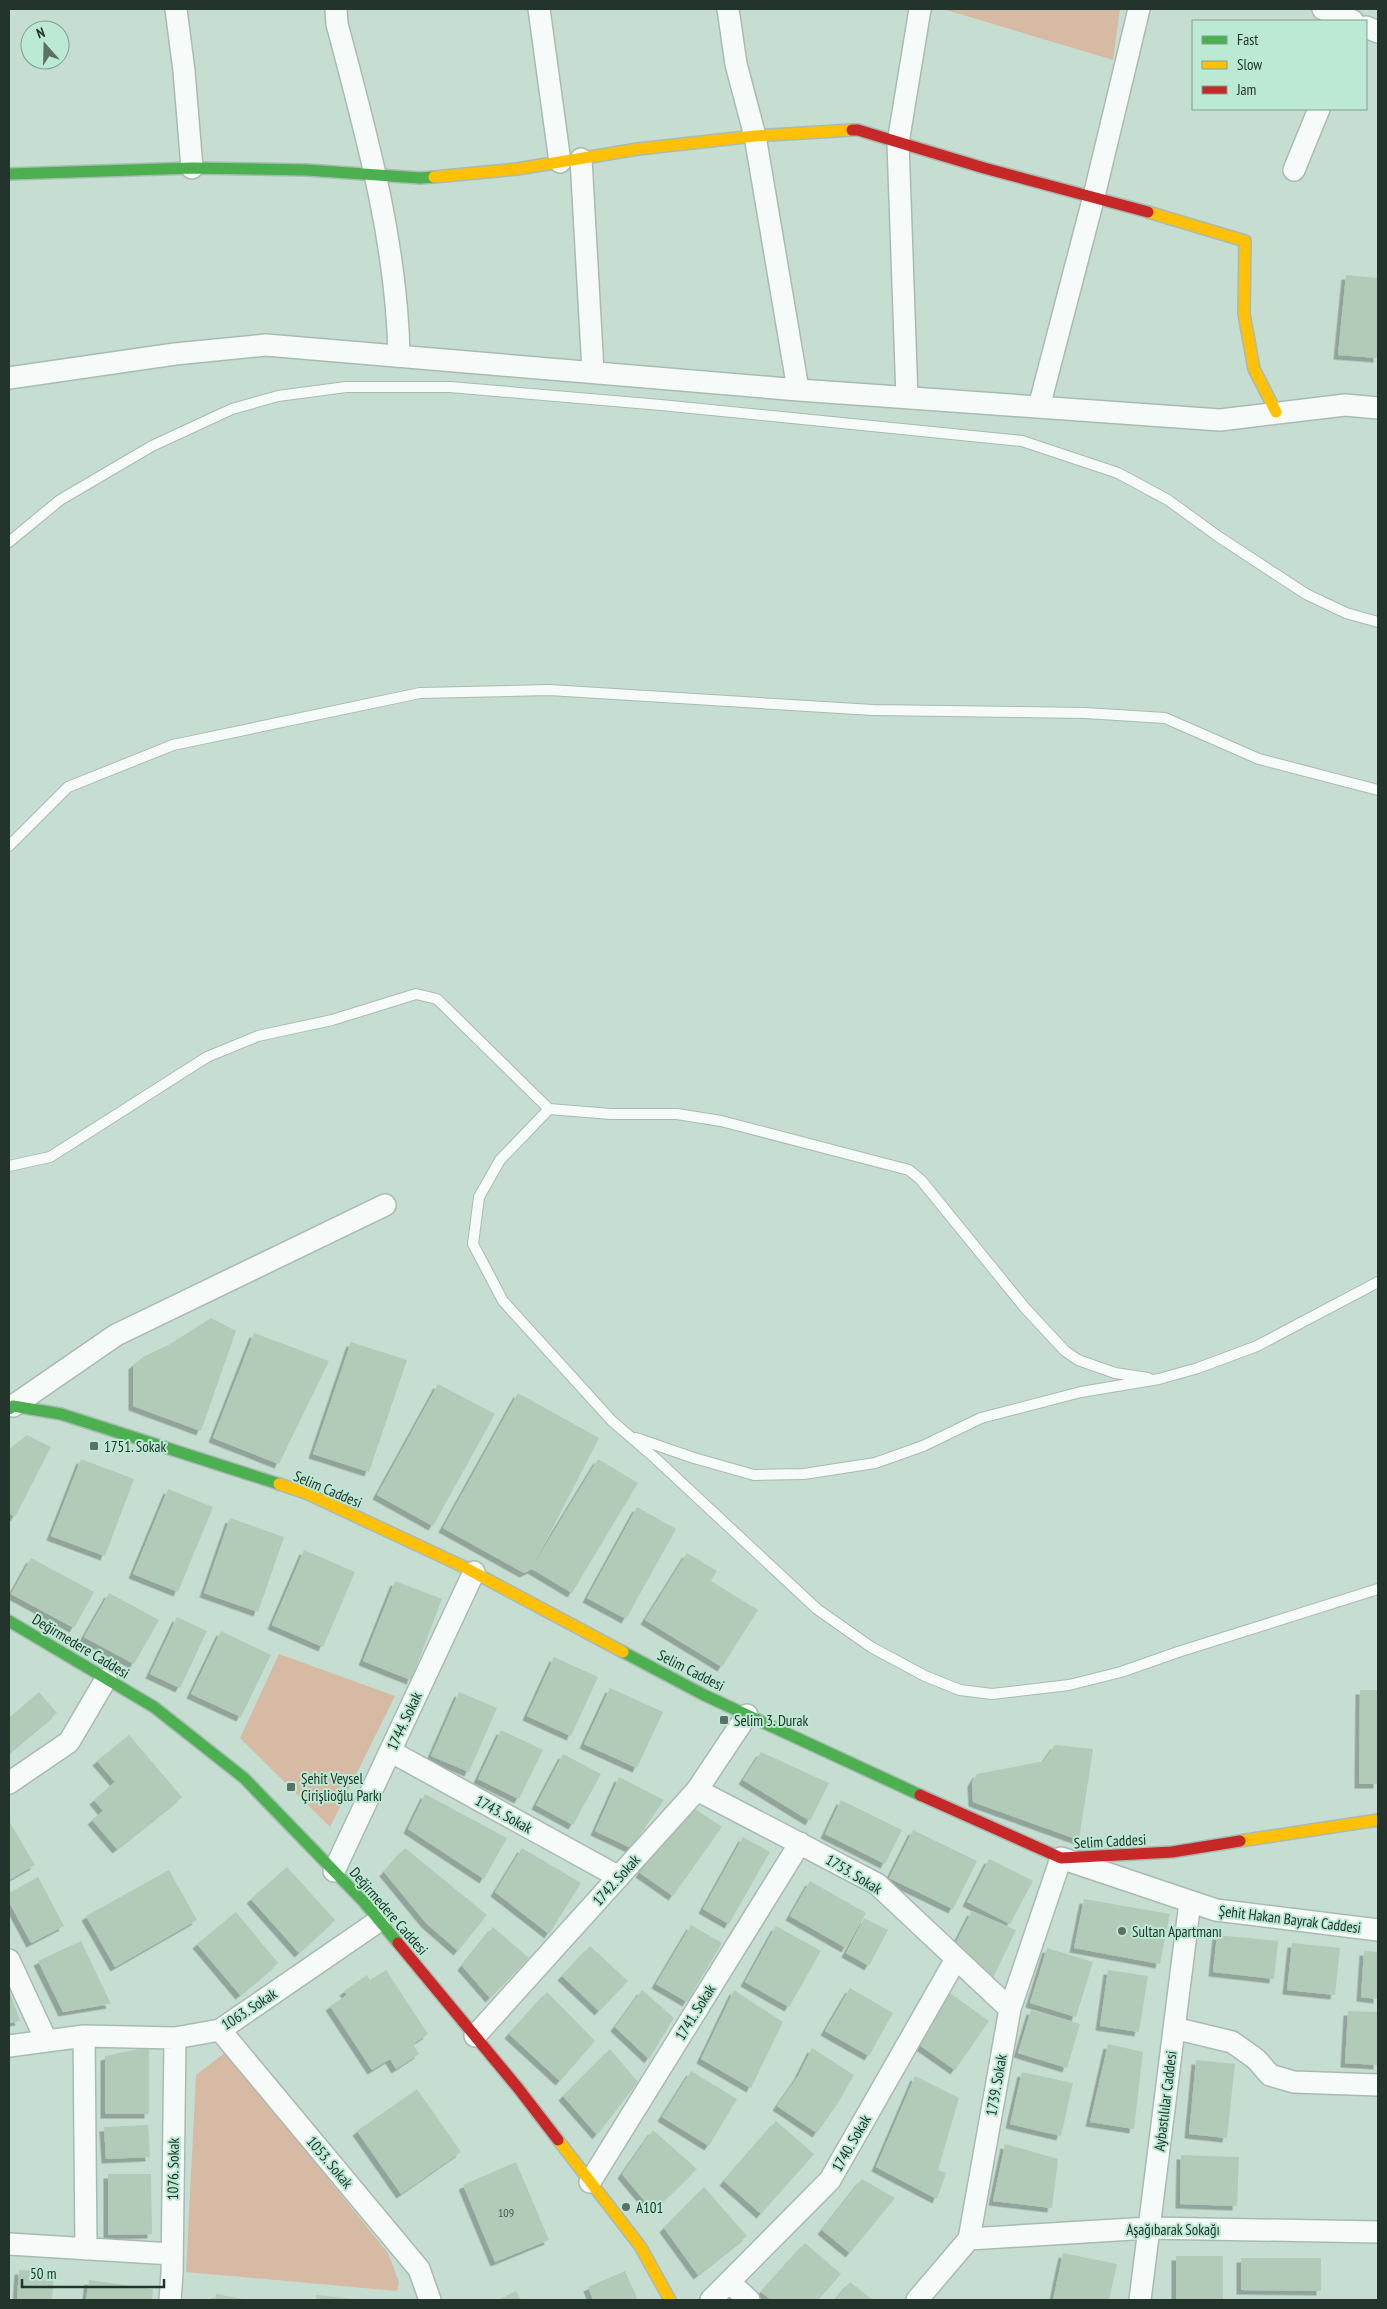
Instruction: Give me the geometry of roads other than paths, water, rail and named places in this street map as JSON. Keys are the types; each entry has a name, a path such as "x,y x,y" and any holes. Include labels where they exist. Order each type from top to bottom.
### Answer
{"street":[{"path":"176,9 184,72 192,168"},
{"path":"336,9 337,24 374,175 394,276 399,356"},
{"path":"539,9 560,162"},
{"path":"728,9 736,64 755,136 798,388"},
{"path":"907,397 898,143 920,9"},
{"path":"1039,407 1094,196 1139,9"},
{"path":"1323,9 1350,20"},
{"path":"1294,170 1319,110"},
{"path":"9,174 192,168 307,170 420,178 517,169 638,149 755,136 858,130 984,168 1094,196 1245,241 1244,314 1250,351 1254,369 1276,412"},
{"path":"581,159 593,371"},
{"path":"9,378 175,354 266,345 907,397 1220,420 1276,412 1345,406 1378,408"},
{"path":"11,1408 116,1335 385,1206"},
{"name":"Selim Caddesi","path":"11,1408 60,1414 306,1494 474,1572 704,1695 876,1776 1061,1858 1172,1852 1378,1820"},
{"name":"1744. Sokak","path":"334,1871 474,1572"},
{"name":"Değirmedere Caddesi","path":"9,1621 154,1708 244,1778 380,1920 475,2036 640,2246 670,2300"},
{"path":"9,1784 69,1742 106,1679"},
{"name":"1742. Sokak","path":"475,2036 697,1790 747,1715"},
{"name":"1743. Sokak","path":"390,1752 619,1877"},
{"name":"1753. Sokak","path":"697,1790 877,1884 1010,2009"},
{"name":"1741. Sokak","path":"590,2182 800,1843"},
{"name":"Şehit Hakan Bayrak Caddesi","path":"1061,1858 1216,1910 1378,1930"},
{"name":"1739. Sokak","path":"969,2239 1010,2009 1061,1858"},
{"name":"Aybastılılar Caddesi","path":"1140,2300 1190,1902"},
{"name":"1063. Sokak","path":"9,2046 84,2036 175,2038 220,2030 380,1920"},
{"name":"1740. Sokak","path":"711,2300 830,2180 956,1959"},
{"path":"9,1960 46,2040"},
{"path":"1174,2028 1232,2042 1256,2059 1270,2074 1294,2082 1378,2085"},
{"name":"1053. Sokak","path":"220,2030 419,2269 430,2300"},
{"path":"84,2036 86,2249"},
{"name":"1076. Sokak","path":"170,2300 175,2038"},
{"name":"Aşağıbarak Sokağı","path":"969,2239 1149,2228 1378,2232"},
{"path":"917,2300 969,2239"},
{"path":"9,2244 172,2254"},
{"path":"729,2282 749,2300"}],"lane":[{"path":"9,542 60,500 152,446 232,409 278,396 346,387 450,387 662,405 1022,442 1118,473 1168,500 1219,537 1306,594 1346,613 1378,622"},
{"path":"9,846 68,787 173,745 420,694 549,690 873,710 1085,714 1165,718 1259,759 1378,790"},
{"path":"9,1166 50,1157 207,1057 258,1036 332,1020 416,994 437,999 548,1109 611,1114 677,1114 720,1120 909,1170 921,1180 1025,1308 1065,1351 1078,1360 1115,1373 1159,1379"},
{"path":"548,1109 500,1160 479,1197 473,1244 503,1301 612,1421 817,1610 871,1647 926,1676 960,1690 992,1694 1069,1685 1122,1672 1187,1649 1378,1590"},
{"path":"630,1436 694,1458 754,1475 804,1474 876,1463 923,1446 981,1418 1082,1392 1159,1379 1257,1346 1378,1282"}],"place":[{"name":"1751. Sokak","path":"94,1446"},
{"name":"Selim 3. Durak","path":"724,1720"},
{"name":"Şehit Veysel Çirişlioğlu Parkı","path":"291,1787"},
{"name":"Sultan Apartmanı","path":"1122,1931"},
{"name":"A101","path":"626,2207"}]}
